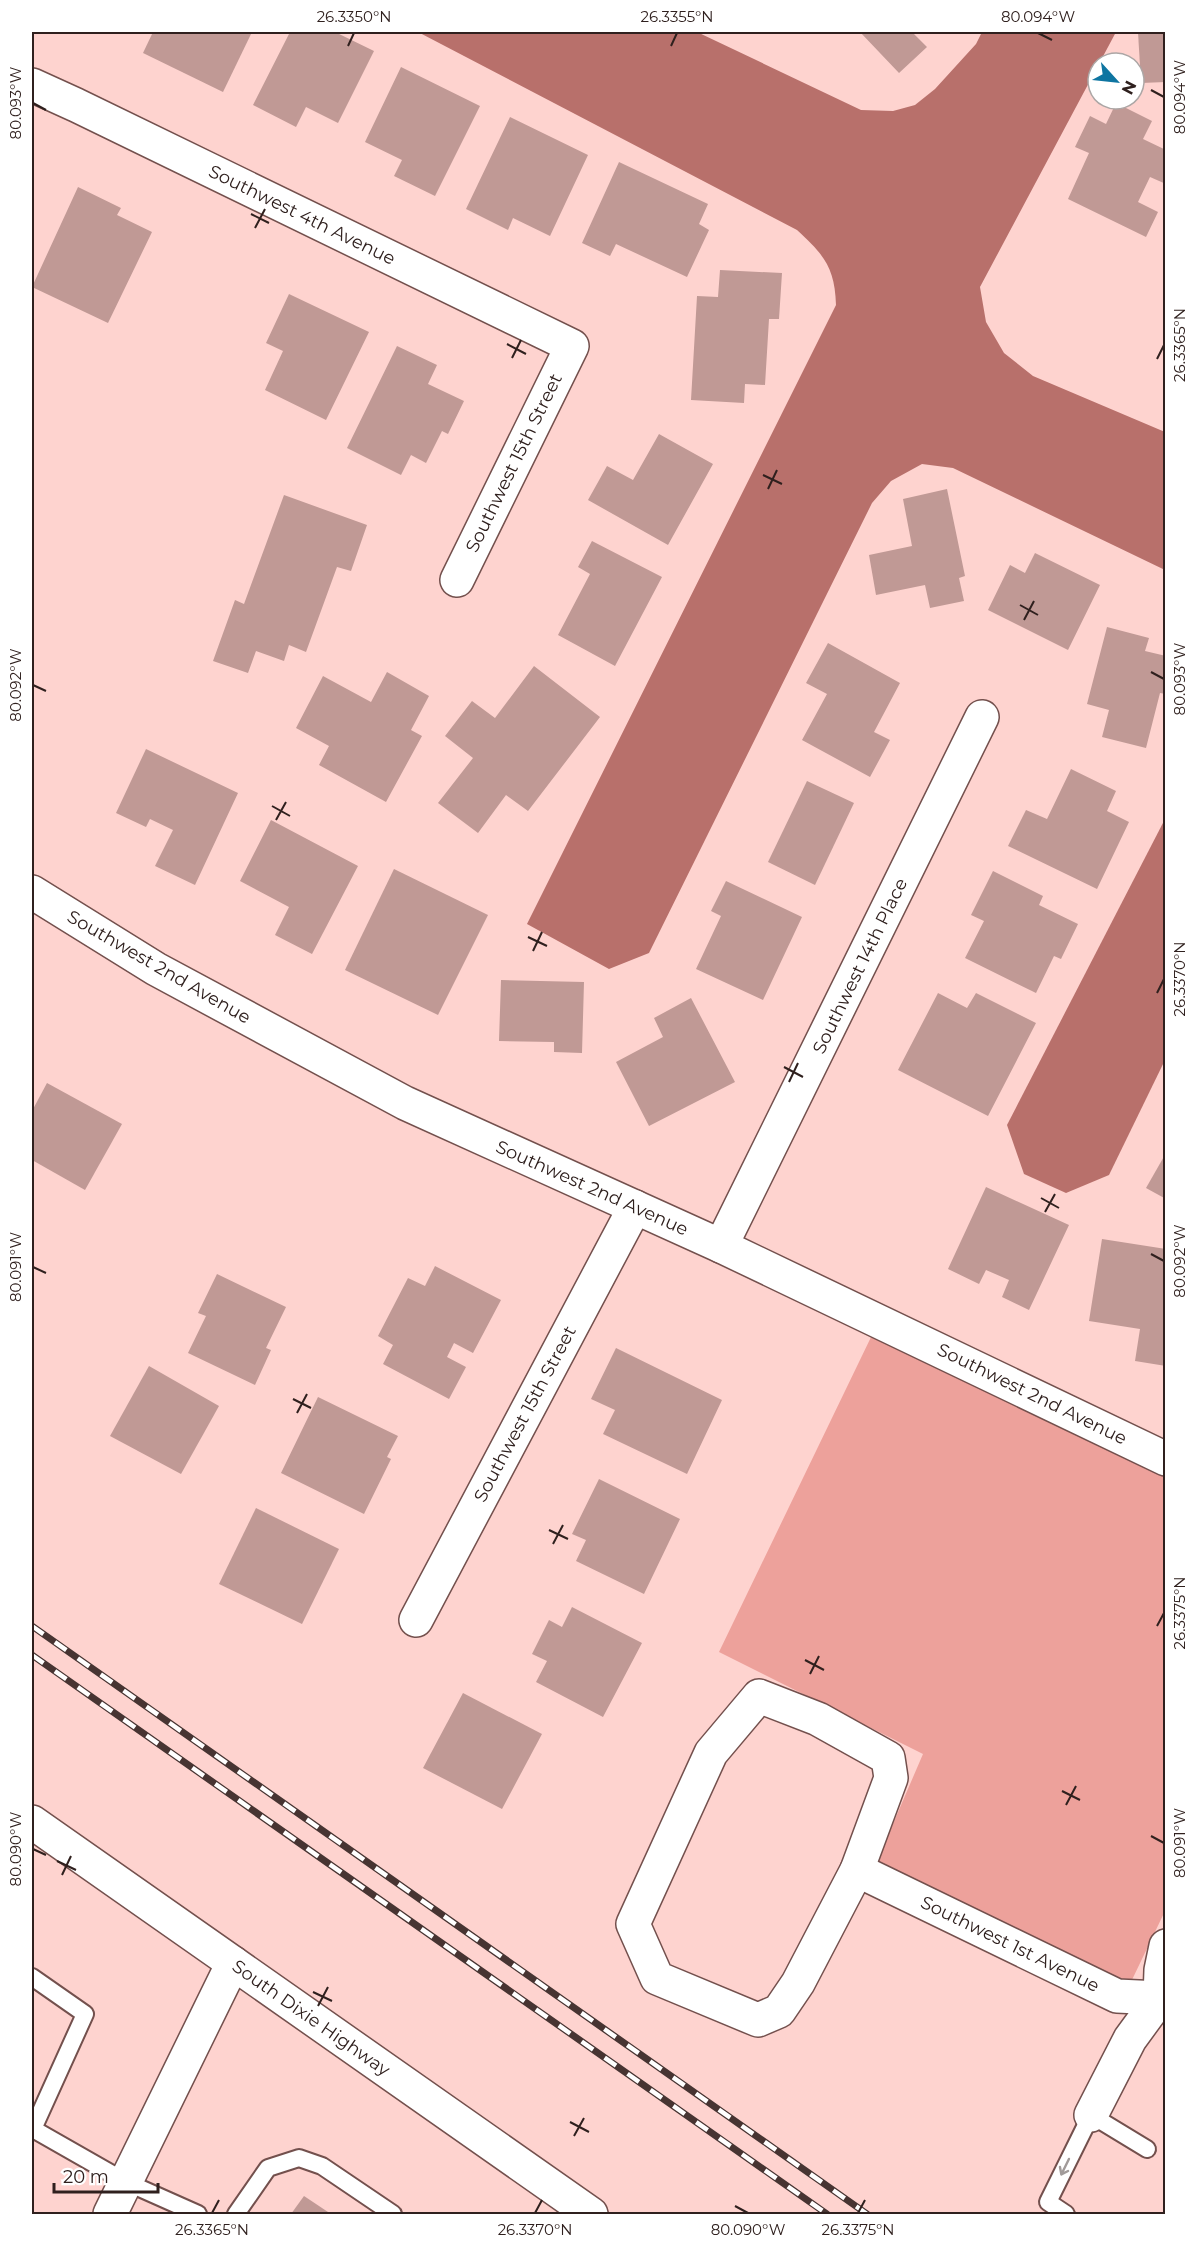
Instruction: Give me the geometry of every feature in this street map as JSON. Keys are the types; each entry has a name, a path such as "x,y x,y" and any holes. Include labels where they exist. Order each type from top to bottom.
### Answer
{"street":[{"name":"Southwest 4th Avenue","path":"32,86 98,115 572,346"},
{"name":"Southwest 15th Street","path":"457,580 572,346"},
{"name":"Southwest 14th Place","path":"721,1246 982,717"},
{"name":"Southwest 2nd Avenue","path":"32,892 156,969 405,1103 721,1246 1166,1459"},
{"name":"Southwest 15th Street","path":"416,1620 635,1207"},
{"path":"759,1696 818,1719 888,1758 891,1778 857,1870 798,1983 779,2011 758,2020 657,1978 633,1924 711,1753 759,1696"},
{"name":"South Dixie Highway","path":"32,1822 591,2214"},
{"name":"Southwest 1st Avenue","path":"857,1870 1117,1996 1163,2001"},
{"path":"1091,2115 1130,2039 1163,2001 1161,1970 1166,1946"},
{"path":"110,2214 233,1963"}],"lane":[{"path":"32,1977 85,2014 32,2128 126,2182 198,2214"},
{"path":"1066,2214 1048,2202 1091,2115 1147,2149"},
{"path":"236,2214 268,2168 299,2158 322,2166 393,2214"}],"shaded area":[{"path":"418,32 697,32 861,110 893,111 915,105 935,89 976,44 982,32 1116,32 1106,51 1086,51 1086,88 980,287 986,322 1004,353 1033,376 1165,432 1165,570 953,468 922,464 891,481 872,503 649,953 609,969 527,924 836,305 833,281 826,262 814,246 797,230"},
{"path":"1165,819 1165,1060 1109,1175 1066,1193 1024,1174 1007,1125"},
{"path":"873,1333 1165,1476 1165,1911 1130,1984 877,1861 923,1754 719,1652"}],"building":[{"path":"153,32 252,32 223,92 143,53"},
{"path":"290,32 335,32 374,51 338,123 306,107 296,127 253,105"},
{"path":"860,32 916,32 914,34 927,47 899,73"},
{"path":"1138,32 1166,32 1166,82 1146,83 1146,51 1139,51"},
{"path":"401,67 480,106 435,196 394,176 402,160 365,142"},
{"path":"1112,111 1132,111 1152,121 1143,139 1166,150 1166,184 1150,177 1138,202 1158,212 1146,237 1068,199 1089,153 1075,147 1090,116 1106,124"},
{"path":"510,117 588,155 550,236 513,218 508,230 466,209"},
{"path":"619,162 708,204 699,224 709,230 687,277 616,244 610,256 582,243"},
{"path":"78,187 121,208 117,215 152,232 108,323 32,287"},
{"path":"720,270 782,273 779,319 769,319 765,385 745,384 744,403 691,400 697,296 718,297"},
{"path":"289,294 369,332 326,420 265,390 283,351 266,343"},
{"path":"397,346 437,365 428,384 464,401 448,434 442,431 426,463 411,455 401,475 347,448"},
{"path":"659,434 713,464 668,545 588,500 607,466 633,480"},
{"path":"947,489 965,576 959,578 964,601 930,608 925,585 876,595 869,555 912,546 903,499"},
{"path":"284,495 367,525 351,571 337,567 306,652 289,645 284,661 256,651 248,673 213,661 235,600 244,604"},
{"path":"592,541 662,577 615,666 558,635 590,574 578,567"},
{"path":"1035,553 1100,585 1068,650 988,610 1010,565 1025,573"},
{"path":"1107,627 1149,638 1145,651 1166,656 1166,694 1160,693 1146,748 1102,737 1109,710 1087,704"},
{"path":"828,643 900,683 874,732 890,740 870,777 802,740 827,694 806,683"},
{"path":"534,666 600,717 528,811 506,795 478,833 438,803 473,758 445,736 472,701 495,718"},
{"path":"387,672 429,696 411,730 422,736 386,802 319,765 329,746 296,728 323,676 371,702"},
{"path":"146,749 238,793 195,885 155,866 173,830 150,819 146,827 116,813"},
{"path":"1071,769 1116,791 1107,811 1129,822 1097,889 1008,846 1026,810 1047,819"},
{"path":"807,781 854,803 815,885 768,862"},
{"path":"271,820 358,866 312,954 275,935 289,907 240,881"},
{"path":"394,869 488,915 438,1015 345,970"},
{"path":"993,871 1043,896 1039,905 1078,924 1061,959 1054,956 1036,993 965,958 984,921 971,915"},
{"path":"726,881 802,917 763,1000 696,969 721,916 711,911"},
{"path":"501,980 584,982 582,1053 554,1052 554,1042 499,1041"},
{"path":"938,993 967,1008 976,993 1036,1023 988,1116 898,1070"},
{"path":"691,998 735,1082 649,1126 616,1062 663,1037 654,1018"},
{"path":"47,1083 122,1124 85,1190 32,1160 32,1111"},
{"path":"1166,1153 1166,1199 1146,1188"},
{"path":"986,1187 1069,1225 1029,1310 1002,1297 1009,1280 986,1270 979,1284 948,1269"},
{"path":"1102,1239 1166,1249 1166,1366 1135,1361 1140,1329 1089,1321"},
{"path":"435,1266 501,1300 473,1353 454,1343 447,1357 466,1367 449,1399 383,1364 393,1345 378,1336 408,1278 425,1286"},
{"path":"217,1274 286,1307 266,1348 271,1350 255,1385 188,1353 206,1316 198,1313"},
{"path":"616,1348 722,1400 687,1474 603,1434 615,1410 591,1399"},
{"path":"149,1366 219,1406 181,1474 110,1436"},
{"path":"318,1397 398,1436 387,1457 391,1459 364,1514 281,1473"},
{"path":"599,1479 680,1519 644,1594 576,1561 586,1540 572,1534"},
{"path":"256,1508 339,1549 302,1624 219,1584"},
{"path":"572,1607 642,1643 603,1717 536,1682 547,1661 532,1654 549,1620 562,1627"},
{"path":"463,1693 542,1734 502,1809 423,1768"},
{"path":"304,2196 331,2214 291,2214"}],"railway":[{"path":"32,1626 867,2214"},
{"path":"32,1655 827,2214"}]}
